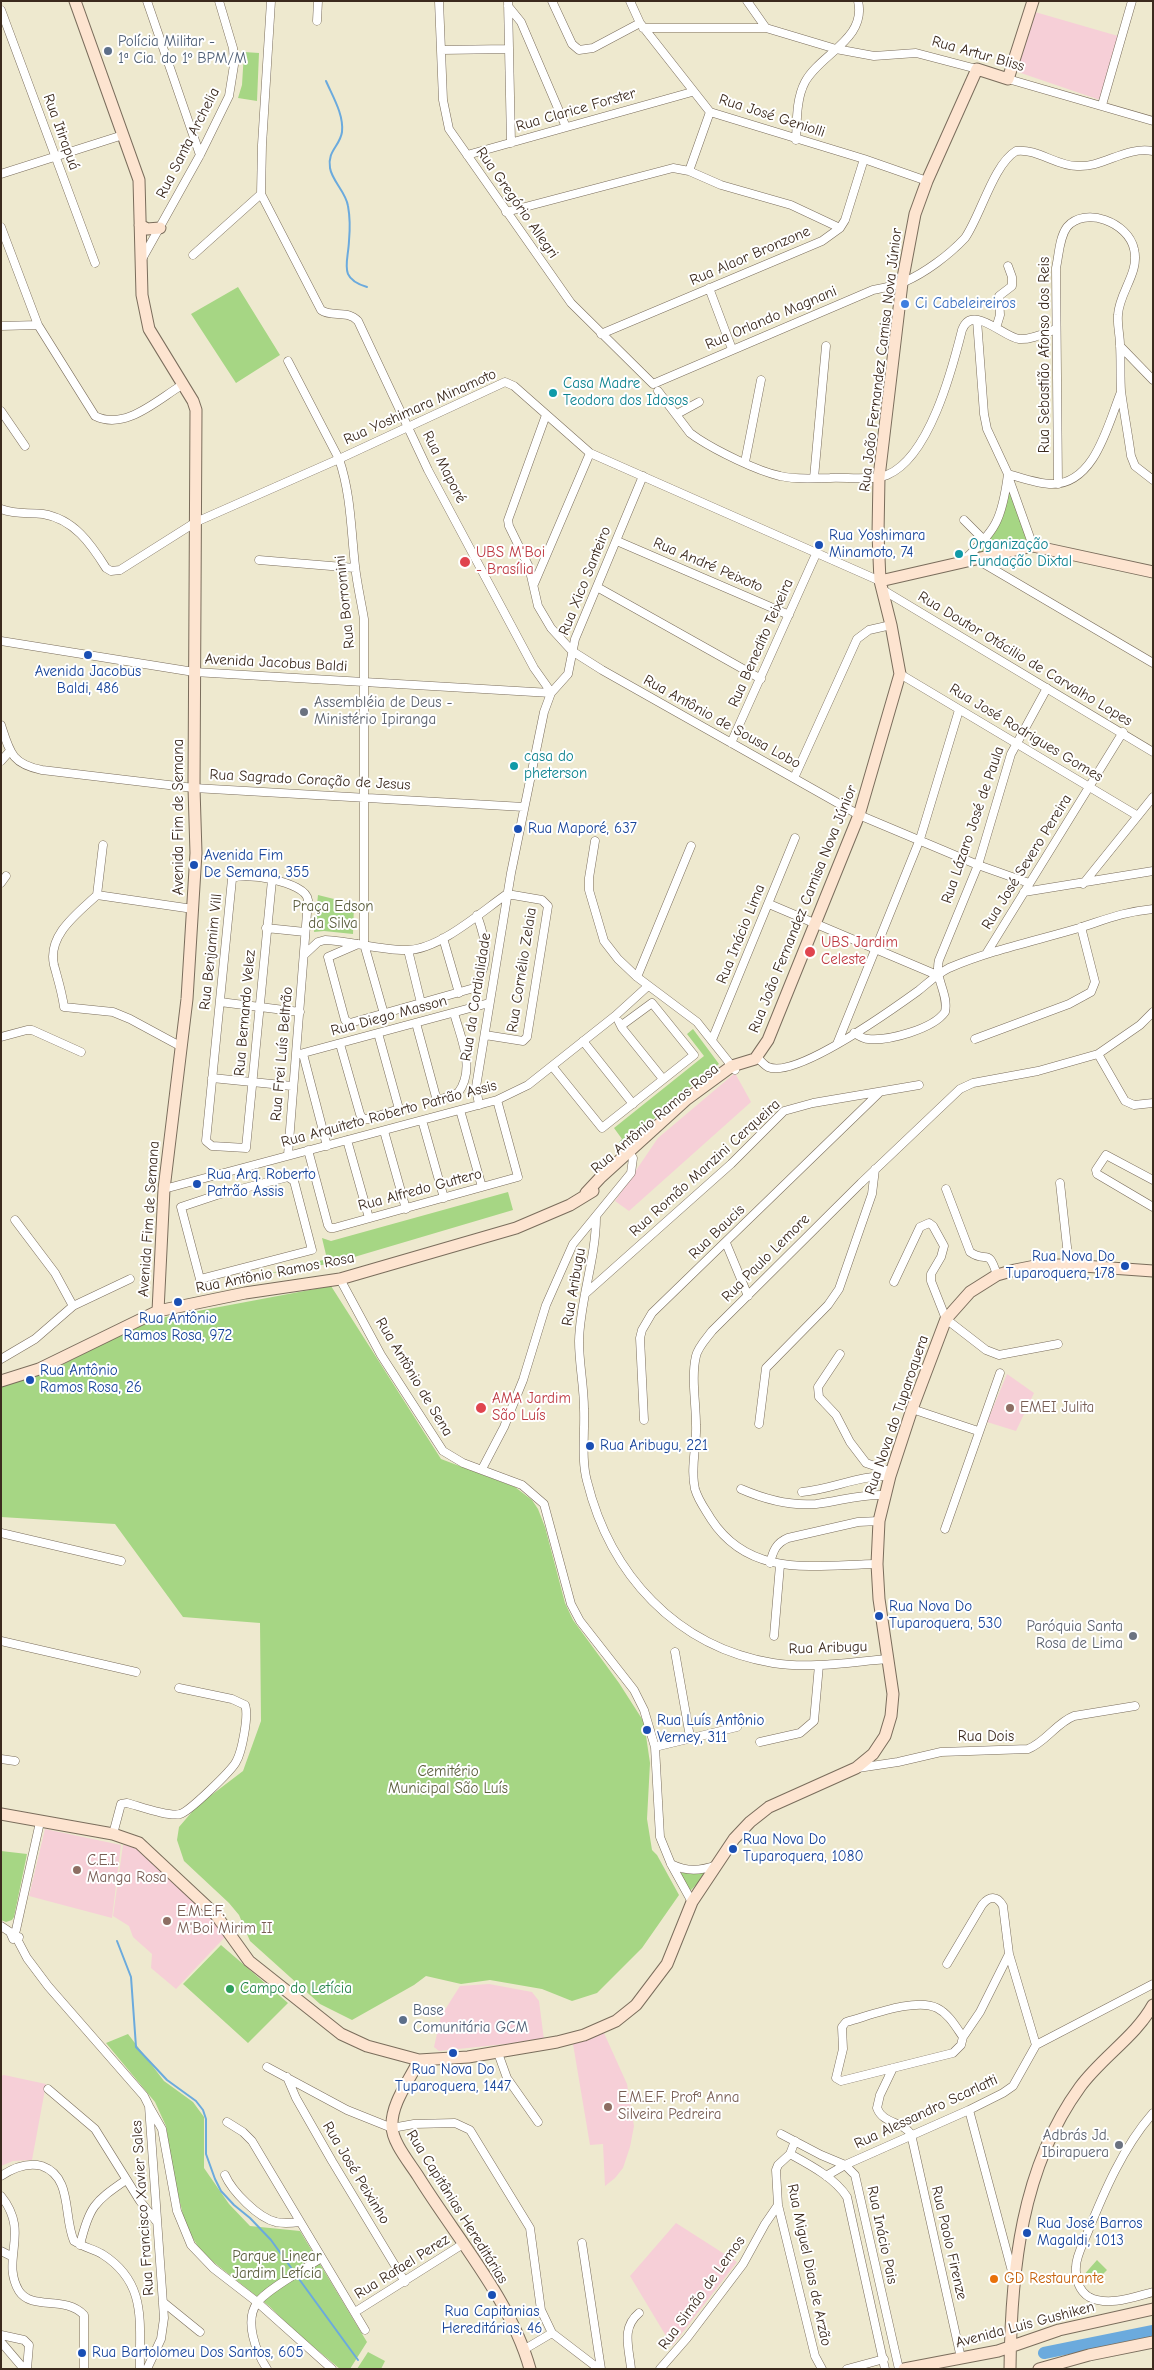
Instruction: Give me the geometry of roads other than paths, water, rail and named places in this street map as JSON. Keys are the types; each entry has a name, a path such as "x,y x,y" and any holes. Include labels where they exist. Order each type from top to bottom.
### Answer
{"street":[{"name":"Avenida Fim de Semana","path":"75,1 139,180 142,295 149,329 182,385 194,401 196,410 194,672 196,853 187,999 164,1189 158,1311"},
{"path":"147,1 200,155"},
{"name":"Rua Santa Archelia","path":"141,261 226,106 232,84 233,48 219,1"},
{"path":"193,255 261,194 262,145 271,1"},
{"path":"317,21 318,1"},
{"name":"Rua Gregório Allegri","path":"439,1 446,119 452,134 571,303 655,387 690,433 745,462 780,476 814,478 879,477"},
{"path":"552,1 572,44 579,50 593,48 642,26"},
{"name":"Rua José Geniolli","path":"630,1 642,26 692,92 710,112 796,140 864,159 927,181"},
{"path":"747,1 766,28"},
{"path":"796,140 802,89 812,72 849,38 860,11 858,1"},
{"path":"1008,78 1033,1"},
{"path":"1102,105 1132,1"},
{"path":"508,4 511,143"},
{"path":"508,4 521,22 566,128"},
{"name":"Rua Itirapuá","path":"1,10 95,263"},
{"name":"Rua Artur Bliss","path":"642,26 766,28 836,49 874,56 916,53 1153,121"},
{"path":"441,50 508,49"},
{"name":"Rua João Fernandez Camisa Nova Júnior","path":"756,1058 768,1040 859,815 900,674 881,585 879,477 902,283 911,228 927,181 977,69"},
{"name":"Rua Clarice Forster","path":"468,155 692,92"},
{"path":"689,171 710,112"},
{"path":"1,174 123,136"},
{"name":"Rua Orlando Magnani","path":"655,387 732,349 873,290 902,283 914,277 965,238 998,173 1006,160 1016,151 1029,152 1078,166 1137,150 1153,150"},
{"name":"Rua Alaor Bronzone","path":"601,334 822,241 840,228 849,213 864,159"},
{"path":"506,212 668,169 689,171 722,185 791,205 840,228"},
{"name":"Rua Maporé","path":"261,194 321,310 326,313 350,315 358,321 428,470 534,668 551,692"},
{"name":"Rua Sebastião Afonso dos Reis","path":"1058,484 1056,268 1064,233 1072,223 1079,220 1092,219 1116,224 1129,236 1135,256 1131,276 1119,306 1117,320 1120,346 1121,390 1131,456 1135,466 1153,480"},
{"path":"140,225 148,229 160,228"},
{"path":"1,227 38,326 95,416 105,421 126,419 182,385"},
{"path":"996,328 1000,315 998,296 1010,290 1012,286 1012,277 1008,266"},
{"path":"709,288 732,349"},
{"path":"879,477 894,471 919,444 930,426 948,383 964,326 970,320 984,321 1008,336 1022,339 1056,329"},
{"path":"977,320 984,414 987,429 1008,474 1034,546"},
{"path":"1,326 38,326"},
{"path":"814,478 826,346"},
{"path":"1120,346 1153,380"},
{"name":"Rua Borromini","path":"288,361 339,459 344,474 350,508 355,568 364,619 361,944 384,1014"},
{"path":"745,462 761,380"},
{"name":"Rua Yoshimara Minamoto","path":"1,509 20,514 42,514 62,521 87,539 106,568 115,571 128,567 169,538 196,522 339,459 505,382 514,386 590,453 881,585"},
{"path":"1008,474 1043,484 1058,484 1079,475 1089,465 1121,390"},
{"path":"676,414 699,402"},
{"path":"1,411 25,446"},
{"name":"Rua Antônio de Sousa Lobo","path":"546,414 508,520 509,526 529,567 538,606 561,641 572,651 859,815 920,839 978,865 1029,883"},
{"path":"534,584 590,453"},
{"path":"963,561 993,530 1002,511 1008,474"},
{"name":"Rua Xico Santeiro","path":"551,692 564,681 568,674 572,651 643,476"},
{"path":"964,520 984,540"},
{"name":"Rua André Peixoto","path":"616,540 789,615"},
{"path":"881,585 963,561 1034,546 1150,572"},
{"name":"Rua Benedito Teixeira","path":"731,743 762,679 816,554"},
{"path":"976,558 1153,664"},
{"path":"259,560 355,568"},
{"name":"Rua Doutor Otácilio de Carvalho Lopes","path":"881,585 1153,752"},
{"path":"597,587 762,679"},
{"path":"794,778 856,639 869,630 891,625"},
{"name":"Avenida Jacobus Baldi","path":"1,641 194,672 551,692"},
{"name":"Rua José Rodrigues Gomes","path":"900,674 1138,816"},
{"name":"Rua Lázaro José de Paula","path":"937,975 939,960 978,865 1016,743 1047,688"},
{"path":"304,955 318,942 324,940 408,950 424,947 443,938 507,894 544,712 551,692"},
{"path":"837,1044 920,839 959,710"},
{"path":"1,725 10,752 1,761"},
{"name":"Rua José Severo Pereira","path":"986,954 1123,732"},
{"name":"Rua Sagrado Coração de Jesus","path":"10,752 19,763 42,770 194,788 524,807"},
{"path":"1083,884 1153,797"},
{"name":"Rua Inácio Lima","path":"712,1040 795,838"},
{"path":"595,841 589,890 600,930 610,950 637,977 697,1022 736,1067"},
{"path":"103,846 97,895 70,921 55,943 54,964 62,990 64,1007 113,1012 180,1046"},
{"path":"637,977 691,846"},
{"path":"1024,892 1083,884 1153,871"},
{"name":"Rua Benjamim Vill","path":"246,1148 207,1144 233,877 272,880 294,885 307,894 305,932"},
{"name":"Rua Bernardo Velez","path":"246,1148 272,880"},
{"name":"Rua da Cordialidade","path":"479,1105 476,1087 507,894"},
{"name":"Rua Cornélio Zelaia","path":"484,1035 523,1042 527,1037 548,906 542,900 507,894"},
{"path":"97,895 193,909"},
{"path":"769,904 937,975 946,1005 943,1015 928,1026 911,1033 869,1039 854,1033"},
{"path":"756,1058 768,1067 786,1067 812,1059 918,991 937,975 986,954 1081,927 1112,915 1153,909"},
{"path":"361,944 328,956 345,1020 351,1023 476,987 486,956 486,940 477,915"},
{"path":"975,1039 1069,1004 1091,992 1095,982 1081,927"},
{"path":"266,928 305,932"},
{"name":"Rua Frei Luís Beltrão","path":"288,1155 292,1086 299,1054 305,932"},
{"path":"443,938 459,993"},
{"path":"408,950 422,1004"},
{"name":"Rua Arquiteto Roberto Patrão Assis","path":"164,1189 497,1100 519,1090 552,1066 615,1016 648,986"},
{"path":"220,1002 300,1012"},
{"name":"Rua Diego Masson","path":"299,1054 489,1003"},
{"path":"552,1066 602,1128 694,1055 652,1004 622,1025"},
{"name":"Rua Paulo Lemore","path":"877,1564 780,1565 770,1563 750,1555 717,1528 701,1503 696,1490 694,1476 696,1356 700,1346 712,1331 875,1169 960,1089 973,1083 1038,1071 1098,1054 1140,1024 1153,1012"},
{"path":"416,1023 436,1097 440,1100 458,1093 467,1072 467,1062 454,1013"},
{"path":"615,1016 622,1025 622,1028 663,1079"},
{"path":"1,1037 32,1030 81,1052"},
{"path":"340,1044 360,1114 362,1119 369,1119 400,1109 378,1033"},
{"path":"583,1041 633,1104"},
{"path":"299,1054 327,1146"},
{"path":"1098,1054 1125,1101 1134,1105 1153,1103"},
{"name":"Rua Antônio Ramos Rosa","path":"1,1381 39,1369 158,1311 245,1293 340,1279 516,1228 570,1205 586,1193 600,1178 631,1156 736,1067 756,1058"},
{"path":"212,1078 292,1086"},
{"name":"Rua Romão Manzini Cerqueira","path":"585,1294 731,1164 784,1111 813,1103 919,1085"},
{"name":"Rua Baucis","path":"644,1420 642,1330 652,1313 879,1093"},
{"name":"Rua Alfredo Guttero","path":"308,1150 329,1227 332,1228 406,1209 518,1176 497,1100"},
{"path":"460,1110 482,1188"},
{"path":"422,1120 444,1198"},
{"path":"384,1131 406,1209"},
{"path":"347,1140 369,1218"},
{"path":"1153,1180 1106,1155 1096,1170 1097,1174 1153,1207"},
{"path":"482,1469 504,1427 524,1380 555,1282 573,1244 631,1173 631,1156"},
{"path":"759,1424 766,1368 828,1305 839,1289 869,1202 875,1169"},
{"path":"288,1177 294,1181 312,1247 310,1252 200,1279 181,1207 217,1195 288,1177"},
{"path":"1060,1183 1069,1265"},
{"path":"946,1189 966,1244 976,1256 988,1256 991,1258 997,1275"},
{"name":"Rua Aribugu","path":"596,1217 595,1248 585,1294 579,1343 584,1407 586,1478 604,1531 633,1580 666,1615 711,1644 742,1656 775,1663 819,1665 887,1659"},
{"path":"15,1220 55,1273 73,1306"},
{"path":"894,1282 920,1228 928,1223 933,1226 944,1246 941,1257 931,1274 931,1281 946,1319 986,1350 999,1355 1058,1344"},
{"path":"726,1242 748,1296"},
{"name":"Rua Nova do Tuparoquera","path":"1,1814 113,1834 139,1843 151,1852 216,1915 249,1962 341,2034 367,2046 419,2060 498,2053 584,2035 616,2020 636,2005 667,1964 692,1902 747,1825 769,1808 856,1768 873,1754 885,1736 892,1716 893,1694 887,1659 877,1564 879,1521 891,1474 912,1409 946,1319 970,1292 997,1275 1040,1266 1069,1265 1153,1271"},
{"path":"1,1359 35,1339 73,1306 130,1279"},
{"name":"Rua Antônio de Sena","path":"340,1279 381,1355 443,1451 463,1463 522,1485 544,1504 571,1604 580,1621 634,1690 648,1722 655,1747 660,1837 671,1864 692,1902"},
{"path":"840,1354 818,1387 819,1397 836,1415 850,1442 866,1463 891,1474"},
{"path":"945,1529 1000,1373"},
{"path":"912,1409 978,1431"},
{"path":"802,1492 823,1489 869,1476 891,1474"},
{"path":"741,1489 770,1500 805,1504 857,1495 885,1495"},
{"path":"770,1563 775,1548 780,1541 858,1522 879,1521"},
{"path":"1,1532 121,1561"},
{"path":"774,1636 780,1565"},
{"path":"1,1641 136,1672"},
{"path":"675,1652 690,1737"},
{"path":"760,1742 800,1733 814,1721 819,1665"},
{"path":"113,1834 121,1804 127,1803 172,1814 182,1814 236,1762 246,1715 245,1705 232,1699 179,1688"},
{"name":"Rua Dois","path":"856,1768 898,1762 941,1752 1028,1749 1040,1744 1074,1716 1135,1706"},
{"path":"655,1747 737,1727"},
{"path":"1,1759 16,1761"},
{"path":"13,1931 40,1822"},
{"path":"671,1864 686,1870 695,1871 717,1865"},
{"path":"947,1964 982,1904 990,1898 996,1898 1003,1906 1010,1954 1036,2045 1153,1984"},
{"name":"Rua Francisco Xavier Sales","path":"1,1926 13,1931 12,1938 16,1939 27,1958 48,1986 144,2096 149,2106 163,2302 163,2329 161,2339 147,2369"},
{"path":"963,2037 950,2018 938,2008 929,2005 916,2004 843,2024 841,2031 843,2049 836,2080 841,2081 953,2053 961,2046 963,2037 989,1997 1010,1954"},
{"path":"1010,2369 1015,2282 1025,2208 1031,2186 1060,2116 1083,2083 1140,2022 1153,2005"},
{"name":"Rua Alessandro Scarlatti","path":"826,2176 911,2134 969,2110 1012,2086 1036,2045"},
{"path":"498,2053 507,2078 538,2122"},
{"name":"Rua Capitânias Hereditárias","path":"419,2060 395,2108 392,2128 396,2141 513,2324 525,2349 530,2369"},
{"path":"267,2067 348,2110 392,2128 414,2124 455,2123 470,2130 530,2228 541,2310 552,2333 600,2369"},
{"path":"893,2068 880,2094 877,2108 883,2118 903,2126 911,2134"},
{"name":"Rua José Peixinho","path":"287,2077 296,2098 327,2154 405,2282"},
{"path":"48,2089 95,2129 126,2180 156,2221"},
{"path":"149,2106 162,2129 178,2211 191,2245 213,2268 257,2302 332,2369"},
{"path":"969,2110 1015,2282"},
{"path":"1153,2113 1126,2153 1108,2187 1076,2265 1079,2286 1085,2294 1094,2299 1111,2301 1153,2292"},
{"path":"227,2122 243,2132 252,2141 320,2258 365,2330"},
{"path":"781,2134 821,2155 846,2165"},
{"name":"Rua Paolo Firenze","path":"911,2134 961,2358"},
{"name":"Rua Miguel Dias de Arzão","path":"795,2141 790,2154 778,2165 776,2170 778,2205 815,2356 822,2369"},
{"name":"Rua Inácio Pais","path":"790,2154 826,2176 843,2190 850,2206 885,2369"},
{"path":"1,2176 13,2168 26,2165 38,2165 56,2174 66,2198 70,2232 74,2241 101,2254 114,2263 133,2288 141,2326 140,2369"},
{"name":"Rua Inácio Pais","path":"846,2165 855,2175 899,2369"},
{"path":"225,2174 243,2200 265,2217 276,2222 300,2222"},
{"path":"80,2245 86,2222 95,2203 126,2180"},
{"path":"1,2196 14,2216 16,2229 11,2256 14,2278 18,2288 26,2298 34,2301 68,2304 78,2308 84,2316 84,2369"},
{"name":"Rua Simão de Lemos","path":"660,2369 688,2338 744,2264 778,2205"},
{"path":"582,2242 600,2369"},
{"name":"Rua Rafael Perez","path":"355,2312 463,2244"},
{"path":"1004,2244 1013,2254 1018,2256"},
{"path":"1,2251 11,2256"},
{"path":"267,2369 257,2351 254,2336 252,2316 257,2302 320,2258"},
{"path":"163,2302 200,2332"},
{"name":"Avenida Luis Gushiken","path":"904,2369 1010,2348 1059,2330 1153,2309"},
{"path":"632,2369 627,2327 639,2312"},
{"path":"525,2349 552,2333"},
{"path":"1,2336 24,2340 29,2345 26,2369"},
{"path":"1,2342 26,2369"},
{"path":"1039,2369 1089,2354 1153,2342"},
{"path":"847,2369 884,2359"}],"waterway":[{"path":"326,81 337,106 342,126 341,137 330,157 330,168 333,177 345,196 348,206 350,228 347,263 348,275 367,287"},
{"path":"117,1941 131,1977 136,2047 167,2080 196,2101 203,2110 206,2119 206,2154 221,2191 271,2240 292,2269"},
{"path":"299,2279 358,2360"},
{"path":"1044,2353 1153,2331"}],"place":[{"name":"Polícia Militar - 1ª Cia. do 1º BPM/M","path":"108,51"},
{"name":"Ci Cabeleireiros","path":"905,304"},
{"name":"Casa Madre Teodora dos Idosos","path":"553,393"},
{"name":"Rua Yoshimara Minamoto, 74","path":"819,545"},
{"name":"Organização Fundação Dixtal","path":"959,554"},
{"name":"UBS M'Boi - Brasília","path":"465,562"},
{"name":"Avenida Jacobus Baldi, 486","path":"88,655"},
{"name":"Assembléia de Deus - Ministério Ipiranga","path":"304,712"},
{"name":"casa do pheterson","path":"514,766"},
{"name":"Rua Maporé, 637","path":"518,829"},
{"name":"Avenida Fim De Semana, 355","path":"194,865"},
{"name":"UBS Jardim Celeste","path":"810,952"},
{"name":"Rua Arq. Roberto Patrão Assis","path":"197,1184"},
{"name":"Rua Nova Do Tuparoquera, 178","path":"1125,1266"},
{"name":"Rua Antônio Ramos Rosa, 972","path":"178,1302"},
{"name":"Rua Antônio Ramos Rosa, 26","path":"30,1380"},
{"name":"AMA Jardim São Luís","path":"481,1408"},
{"name":"EMEI Julita","path":"1010,1408"},
{"name":"Rua Aribugu, 221","path":"590,1446"},
{"name":"Rua Nova Do Tuparoquera, 530","path":"879,1616"},
{"name":"Paróquia Santa Rosa de Lima","path":"1133,1636"},
{"name":"Rua Luís Antônio Verney, 311","path":"647,1730"},
{"name":"Rua Nova Do Tuparoquera, 1080","path":"733,1849"},
{"name":"C.E.I. Manga Rosa","path":"77,1870"},
{"name":"E.M.E.F. M'Boi Mirim II","path":"167,1921"},
{"name":"Campo do Letícia","path":"230,1989"},
{"name":"Base Comunitária GCM","path":"403,2020"},
{"name":"Rua Nova Do Tuparoquera, 1447","path":"453,2053"},
{"name":"E.M.E.F. Profª Anna Silveira Pedreira","path":"608,2107"},
{"name":"Adbrás Jd. Ibirapuera","path":"1119,2145"},
{"name":"Rua José Barros Magaldi, 1013","path":"1027,2233"},
{"name":"GD Restaurante","path":"994,2279"},
{"name":"Rua Capitanias Hereditárias, 46","path":"492,2295"},
{"name":"Rua Bartolomeu Dos Santos, 605","path":"82,2353"}],"park label":[{"name":"Praça Edson da Silva","path":"333,916"},
{"name":"Cemitério Municipal São Luís","path":"448,1780"},
{"name":"Parque Linear Jardim Letícia","path":"277,2266"}]}
